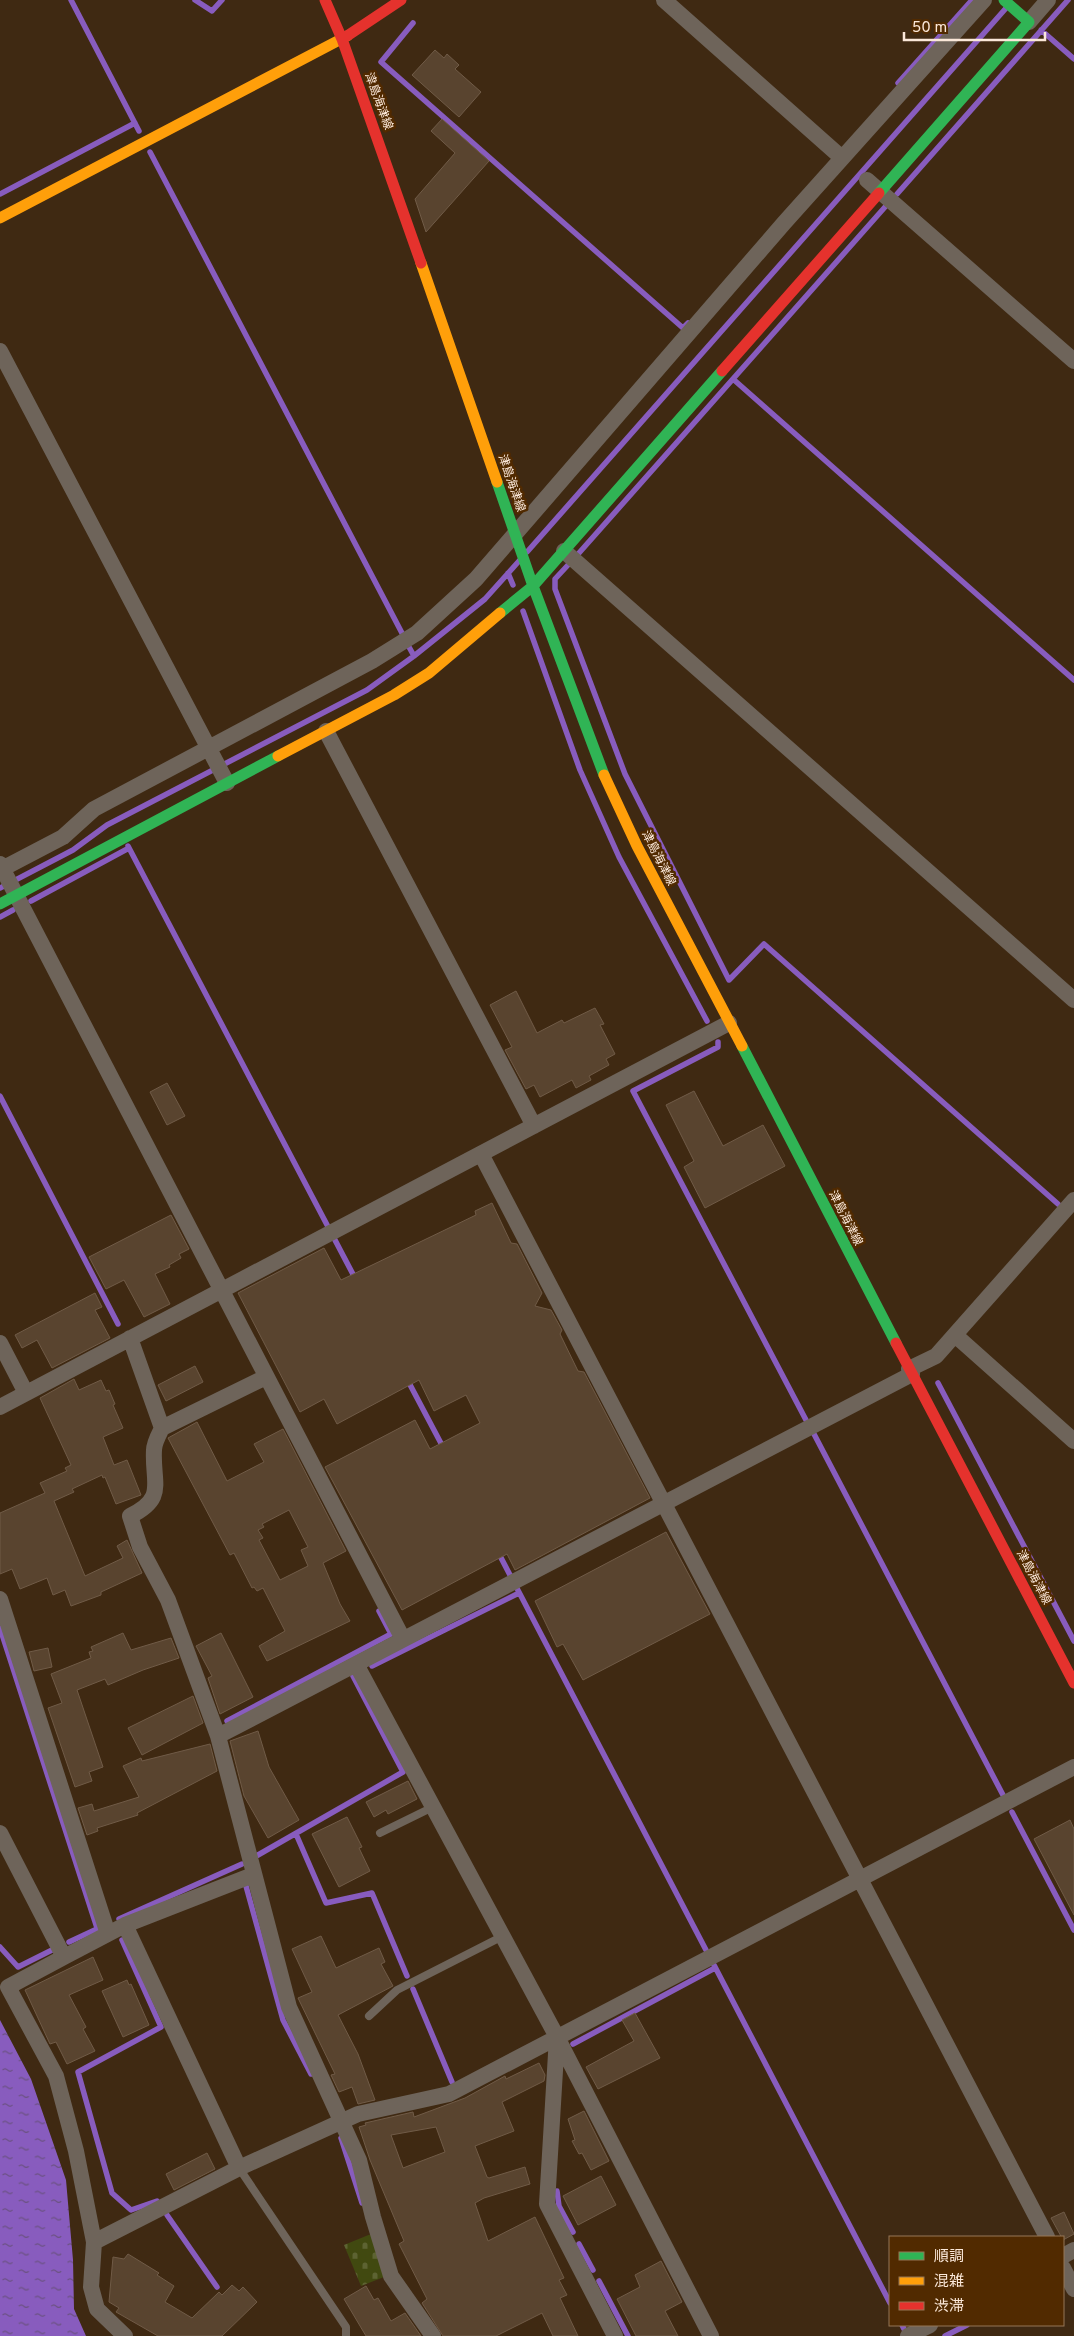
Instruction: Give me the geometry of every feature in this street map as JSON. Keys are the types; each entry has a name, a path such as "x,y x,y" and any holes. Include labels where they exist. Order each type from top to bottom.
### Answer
{"street":[{"name":"津島海津線","path":"325,0 342,39 533,586 602,770 637,846 1074,1683"},
{"path":"0,218 342,39 401,0"},
{"path":"664,0 842,158"},
{"path":"403,1639 2,869 64,837 94,809 210,751 372,661 417,633 518,540 842,158 984,0"},
{"path":"1004,0 1024,17"},
{"path":"0,904 15,893 225,780 326,731 394,695 429,672 533,586 880,191 1024,17 1048,0"},
{"path":"867,180 1074,362"},
{"path":"0,351 225,780"},
{"path":"564,551 1074,1000"},
{"path":"326,731 534,1126"},
{"path":"0,1407 730,1023"},
{"path":"481,1154 1046,2236"},
{"path":"218,1736 663,1504 936,1356 1074,1200"},
{"path":"955,1335 1074,1441"},
{"path":"130,1338 162,1428 154,1448 157,1481 154,1499 143,1509 130,1516 140,1548 168,1600 218,1736 288,2007 359,2160 373,2217 391,2276 433,2336"},
{"path":"0,1343 26,1393"},
{"path":"162,1428 266,1377"},
{"path":"0,1599 108,1934"},
{"path":"356,1664 557,2038 711,2336"},
{"path":"94,2242 239,2168 358,2114 449,2094 1074,1767"},
{"path":"0,1833 64,1957"},
{"path":"125,2336 97,2309 92,2287 94,2242 76,2151 56,2076 4,1982 64,1957 125,1925 253,1875"},
{"path":"125,1925 239,2168"},
{"path":"557,2038 547,2204 615,2336"},
{"path":"1064,2270 1074,2290"},
{"path":"908,2336 928,2326"}],"lane":[{"path":"380,1833 433,1807"},
{"path":"369,2016 397,1990 503,1936"},
{"path":"239,2168 346,2327 346,2336"}],"green space":[{"path":"371,2234 384,2277 361,2286 344,2245"}],"water":[{"path":"0,2020 31,2079 66,2180 73,2260 74,2309 86,2336 0,2336"}],"building":[{"path":"435,50 444,58 447,54 459,65 455,69 481,92 459,117 412,75"},
{"path":"442,119 489,161 426,232 415,199 455,153 431,131"},
{"path":"516,991 537,1033 562,1020 564,1023 595,1008 604,1024 600,1025 615,1054 606,1059 609,1065 589,1076 591,1080 576,1088 572,1080 540,1097 534,1085 526,1089 505,1050 512,1047 490,1005"},
{"path":"167,1083 185,1116 167,1125 150,1092"},
{"path":"694,1091 723,1146 763,1125 785,1166 705,1208 684,1167 694,1161 666,1105"},
{"path":"492,1203 511,1243 517,1244 542,1293 535,1306 551,1310 562,1330 560,1334 578,1371 584,1372 650,1498 515,1570 507,1554 402,1610 325,1467 415,1420 430,1449 480,1423 466,1395 434,1411 419,1380 337,1424 324,1399 300,1412 238,1293 324,1248 341,1280 476,1215 475,1211"},
{"path":"171,1215 189,1249 179,1254 181,1258 169,1265 170,1267 155,1274 170,1304 144,1317 124,1280 106,1289 89,1257"},
{"path":"95,1293 102,1307 95,1310 110,1338 52,1368 37,1340 22,1348 15,1335"},
{"path":"195,1366 203,1382 166,1401 158,1385"},
{"path":"74,1379 79,1390 101,1380 106,1391 109,1390 123,1428 103,1437 114,1465 127,1460 141,1495 116,1504 105,1477 103,1478 102,1475 72,1489 74,1492 54,1501 85,1576 123,1558 117,1546 127,1540 142,1573 101,1592 101,1595 71,1606 65,1590 53,1595 47,1578 20,1589 12,1569 0,1574 0,1513 45,1493 40,1483 67,1471 65,1468 71,1465 40,1398"},
{"path":"197,1422 227,1481 264,1462 254,1444 283,1429 346,1551 323,1563 340,1604 350,1621 267,1661 259,1646 285,1631 263,1588 257,1591 254,1587 252,1588 234,1553 230,1555 168,1438","holes":["289,1510 308,1547 301,1550 308,1566 280,1580 259,1540 263,1538 258,1530 264,1527 262,1524"]},
{"path":"666,1532 710,1614 583,1680 563,1644 557,1647 535,1601"},
{"path":"123,1633 131,1650 171,1638 179,1658 143,1670 108,1685 105,1679 77,1690 103,1767 89,1772 92,1781 75,1787 48,1708 62,1703 51,1674 91,1658 89,1652 93,1651 91,1647"},
{"path":"221,1633 253,1697 220,1714 208,1678 212,1676 196,1646"},
{"path":"48,1648 52,1667 34,1671 29,1652"},
{"path":"193,1696 203,1723 142,1755 128,1728"},
{"path":"258,1731 269,1767 299,1820 268,1838 244,1796 230,1741"},
{"path":"210,1744 217,1771 137,1813 138,1815 97,1828 98,1831 87,1835 78,1808 92,1804 94,1811 139,1797 123,1766 141,1758 142,1761"},
{"path":"408,1781 417,1799 388,1814 386,1810 374,1817 366,1802"},
{"path":"347,1817 362,1847 359,1848 370,1871 339,1887 312,1834"},
{"path":"1070,1820 1074,1829 1074,1915 1034,1839"},
{"path":"321,1936 336,1968 379,1948 385,1962 381,1964 393,1986 338,2015 358,2054 375,2100 358,2104 352,2087 339,2092 331,2075 335,2074 298,1998 312,1992 292,1949"},
{"path":"93,1957 103,1980 69,1995 86,2027 83,2029 95,2051 67,2064 56,2042 50,2044 25,1990"},
{"path":"127,1980 129,1985 131,1984 149,2025 123,2037 102,1991"},
{"path":"635,2013 660,2058 598,2089 586,2067 634,2041 622,2020"},
{"path":"539,2063 545,2075 544,2081 502,2102 514,2131 475,2146 487,2177 525,2167 530,2184 484,2198 475,2203 488,2241 535,2217 564,2278 559,2280 567,2295 560,2298 578,2336 553,2336 542,2313 496,2336 443,2336 422,2303 427,2299 399,2244 404,2241 370,2160 359,2127 366,2125 365,2123 413,2112 414,2117 465,2098 505,2076 506,2079","holes":["436,2127 445,2152 403,2168 391,2135"]},
{"path":"584,2111 609,2161 591,2170 582,2153 579,2154 572,2141 575,2140 568,2119"},
{"path":"207,2153 215,2169 174,2190 166,2174"},
{"path":"601,2176 616,2205 578,2225 563,2196"},
{"path":"1064,2212 1074,2234 1064,2239 1064,2236 1061,2236 1051,2218"},
{"path":"128,2254 159,2273 157,2275 174,2286 165,2302 192,2318 219,2292 222,2295 232,2285 239,2291 243,2287 257,2302 222,2336 158,2336 116,2312 119,2308 109,2302 113,2257 124,2259"},
{"path":"661,2261 682,2302 665,2311 678,2336 636,2336 617,2299 640,2287 635,2275"},
{"path":"366,2286 374,2300 378,2298 391,2321 405,2313 421,2336 366,2336 344,2299"}],"waterway":[{"path":"71,0 139,131"},
{"path":"195,0 212,11 222,0"},
{"path":"898,83 972,0"},
{"path":"897,194 1068,0"},
{"path":"527,552 1007,7"},
{"path":"413,23 381,62 683,328 688,323"},
{"path":"1041,30 1074,59"},
{"path":"0,194 135,123"},
{"path":"150,152 403,635"},
{"path":"579,553 885,207"},
{"path":"733,379 1074,680"},
{"path":"0,888 73,850 107,825 367,690 414,656 485,599 519,561"},
{"path":"568,565 555,579 555,589 625,774 729,980 764,944 1058,1204"},
{"path":"508,573 513,585"},
{"path":"523,611 580,770 619,857 707,1021"},
{"path":"409,647 414,656"},
{"path":"128,846 356,1280"},
{"path":"31,901 129,848"},
{"path":"0,917 13,910"},
{"path":"718,1042 718,1047 633,1091 806,1420"},
{"path":"0,1096 118,1324"},
{"path":"407,1379 444,1449"},
{"path":"938,1383 1074,1641"},
{"path":"814,1434 1003,1795"},
{"path":"498,1552 706,1950"},
{"path":"372,1666 519,1593"},
{"path":"227,1721 391,1634 379,1611"},
{"path":"0,1628 97,1928"},
{"path":"258,1855 403,1772 353,1676"},
{"path":"1012,1812 1074,1930"},
{"path":"296,1834 326,1903 372,1893 407,1976"},
{"path":"119,1919 242,1864"},
{"path":"246,1886 283,2020 311,2074"},
{"path":"69,1942 99,1928"},
{"path":"122,1940 161,2027 78,2072 112,2193 131,2210 157,2201"},
{"path":"0,1947 18,1967 52,1950"},
{"path":"714,1965 889,2301"},
{"path":"573,2044 715,1968"},
{"path":"413,1989 452,2082"},
{"path":"341,2138 362,2203"},
{"path":"557,2191 559,2206 573,2232"},
{"path":"167,2215 217,2287"},
{"path":"579,2244 593,2270"},
{"path":"599,2281 628,2336"},
{"path":"945,2336 965,2326"}],"traffic: fast":[{"path":"879,193 1029,22 1004,0"},
{"path":"500,613 533,586 722,371"},
{"path":"497,482 533,586 604,775"},
{"path":"0,904 278,756"},
{"path":"742,1046 896,1343"}],"traffic: slow":[{"path":"0,218 347,36"},
{"path":"421,263 497,482"},
{"path":"278,756 394,695 429,673 500,613"},
{"path":"604,775 637,846 742,1046"}],"traffic: jam":[{"path":"325,0 342,39 421,263"},
{"path":"347,36 401,0"},
{"path":"722,371 879,193"},
{"path":"896,1343 1074,1683"}]}
